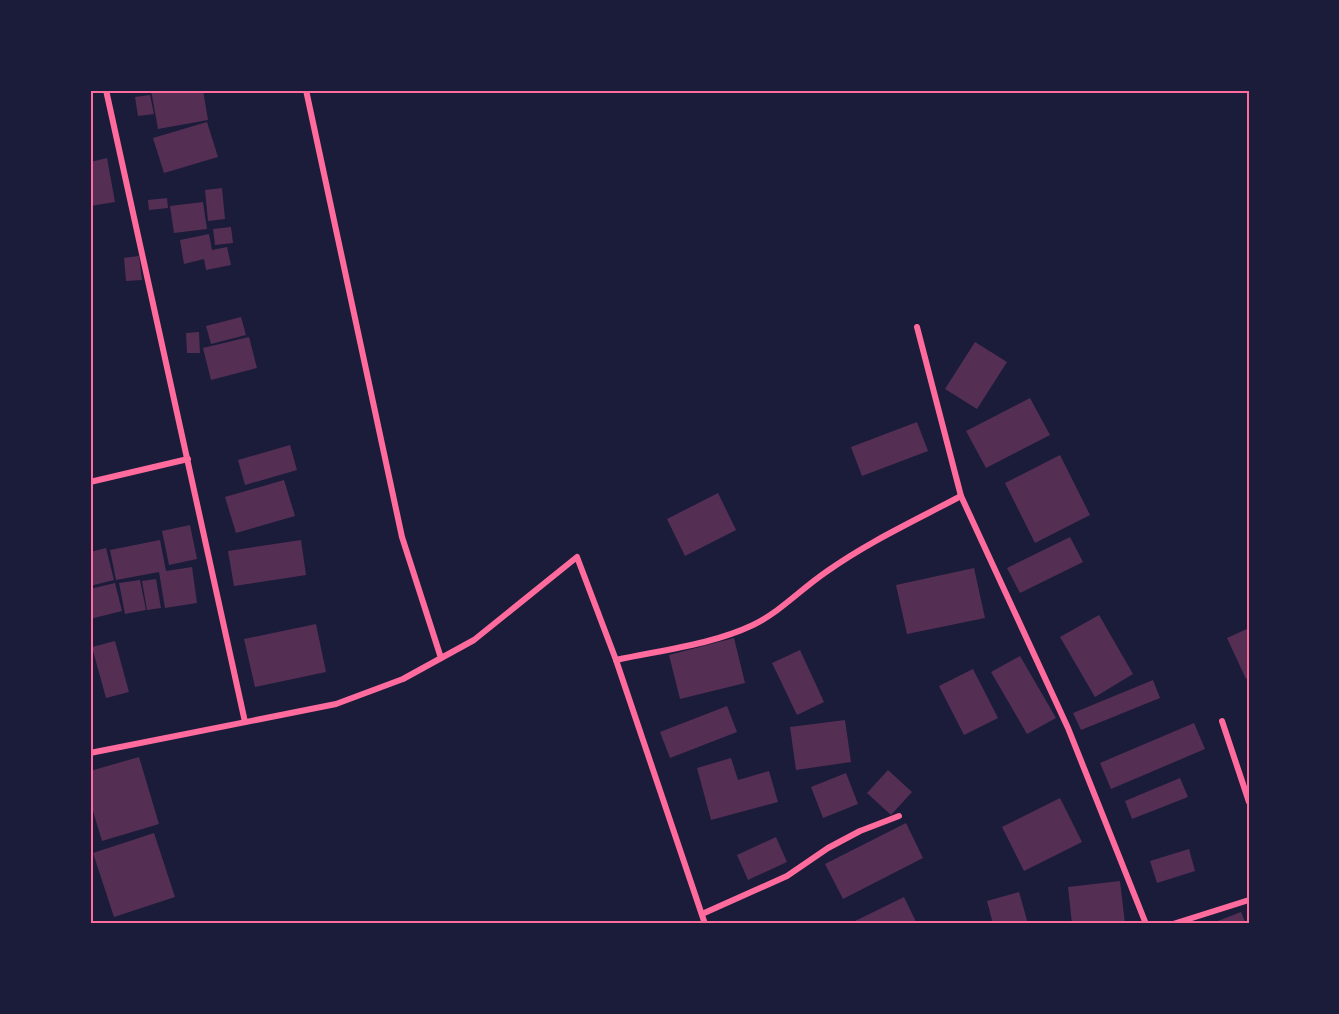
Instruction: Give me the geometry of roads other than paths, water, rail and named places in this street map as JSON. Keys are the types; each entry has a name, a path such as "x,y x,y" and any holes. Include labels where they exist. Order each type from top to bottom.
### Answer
{"street":[{"path":"106,90 245,722"},
{"path":"306,90 402,537 441,658"},
{"path":"917,327 961,496 1068,728 1146,924"},
{"path":"90,482 188,459"},
{"path":"616,660 717,638 751,626 768,617 825,572 854,553 961,496"},
{"path":"90,753 336,704 403,679 474,640 577,557 616,660 705,924"},
{"path":"1222,721 1249,802"},
{"path":"702,914 787,876 828,848 860,831 899,816"},
{"path":"1173,924 1249,900"}]}
